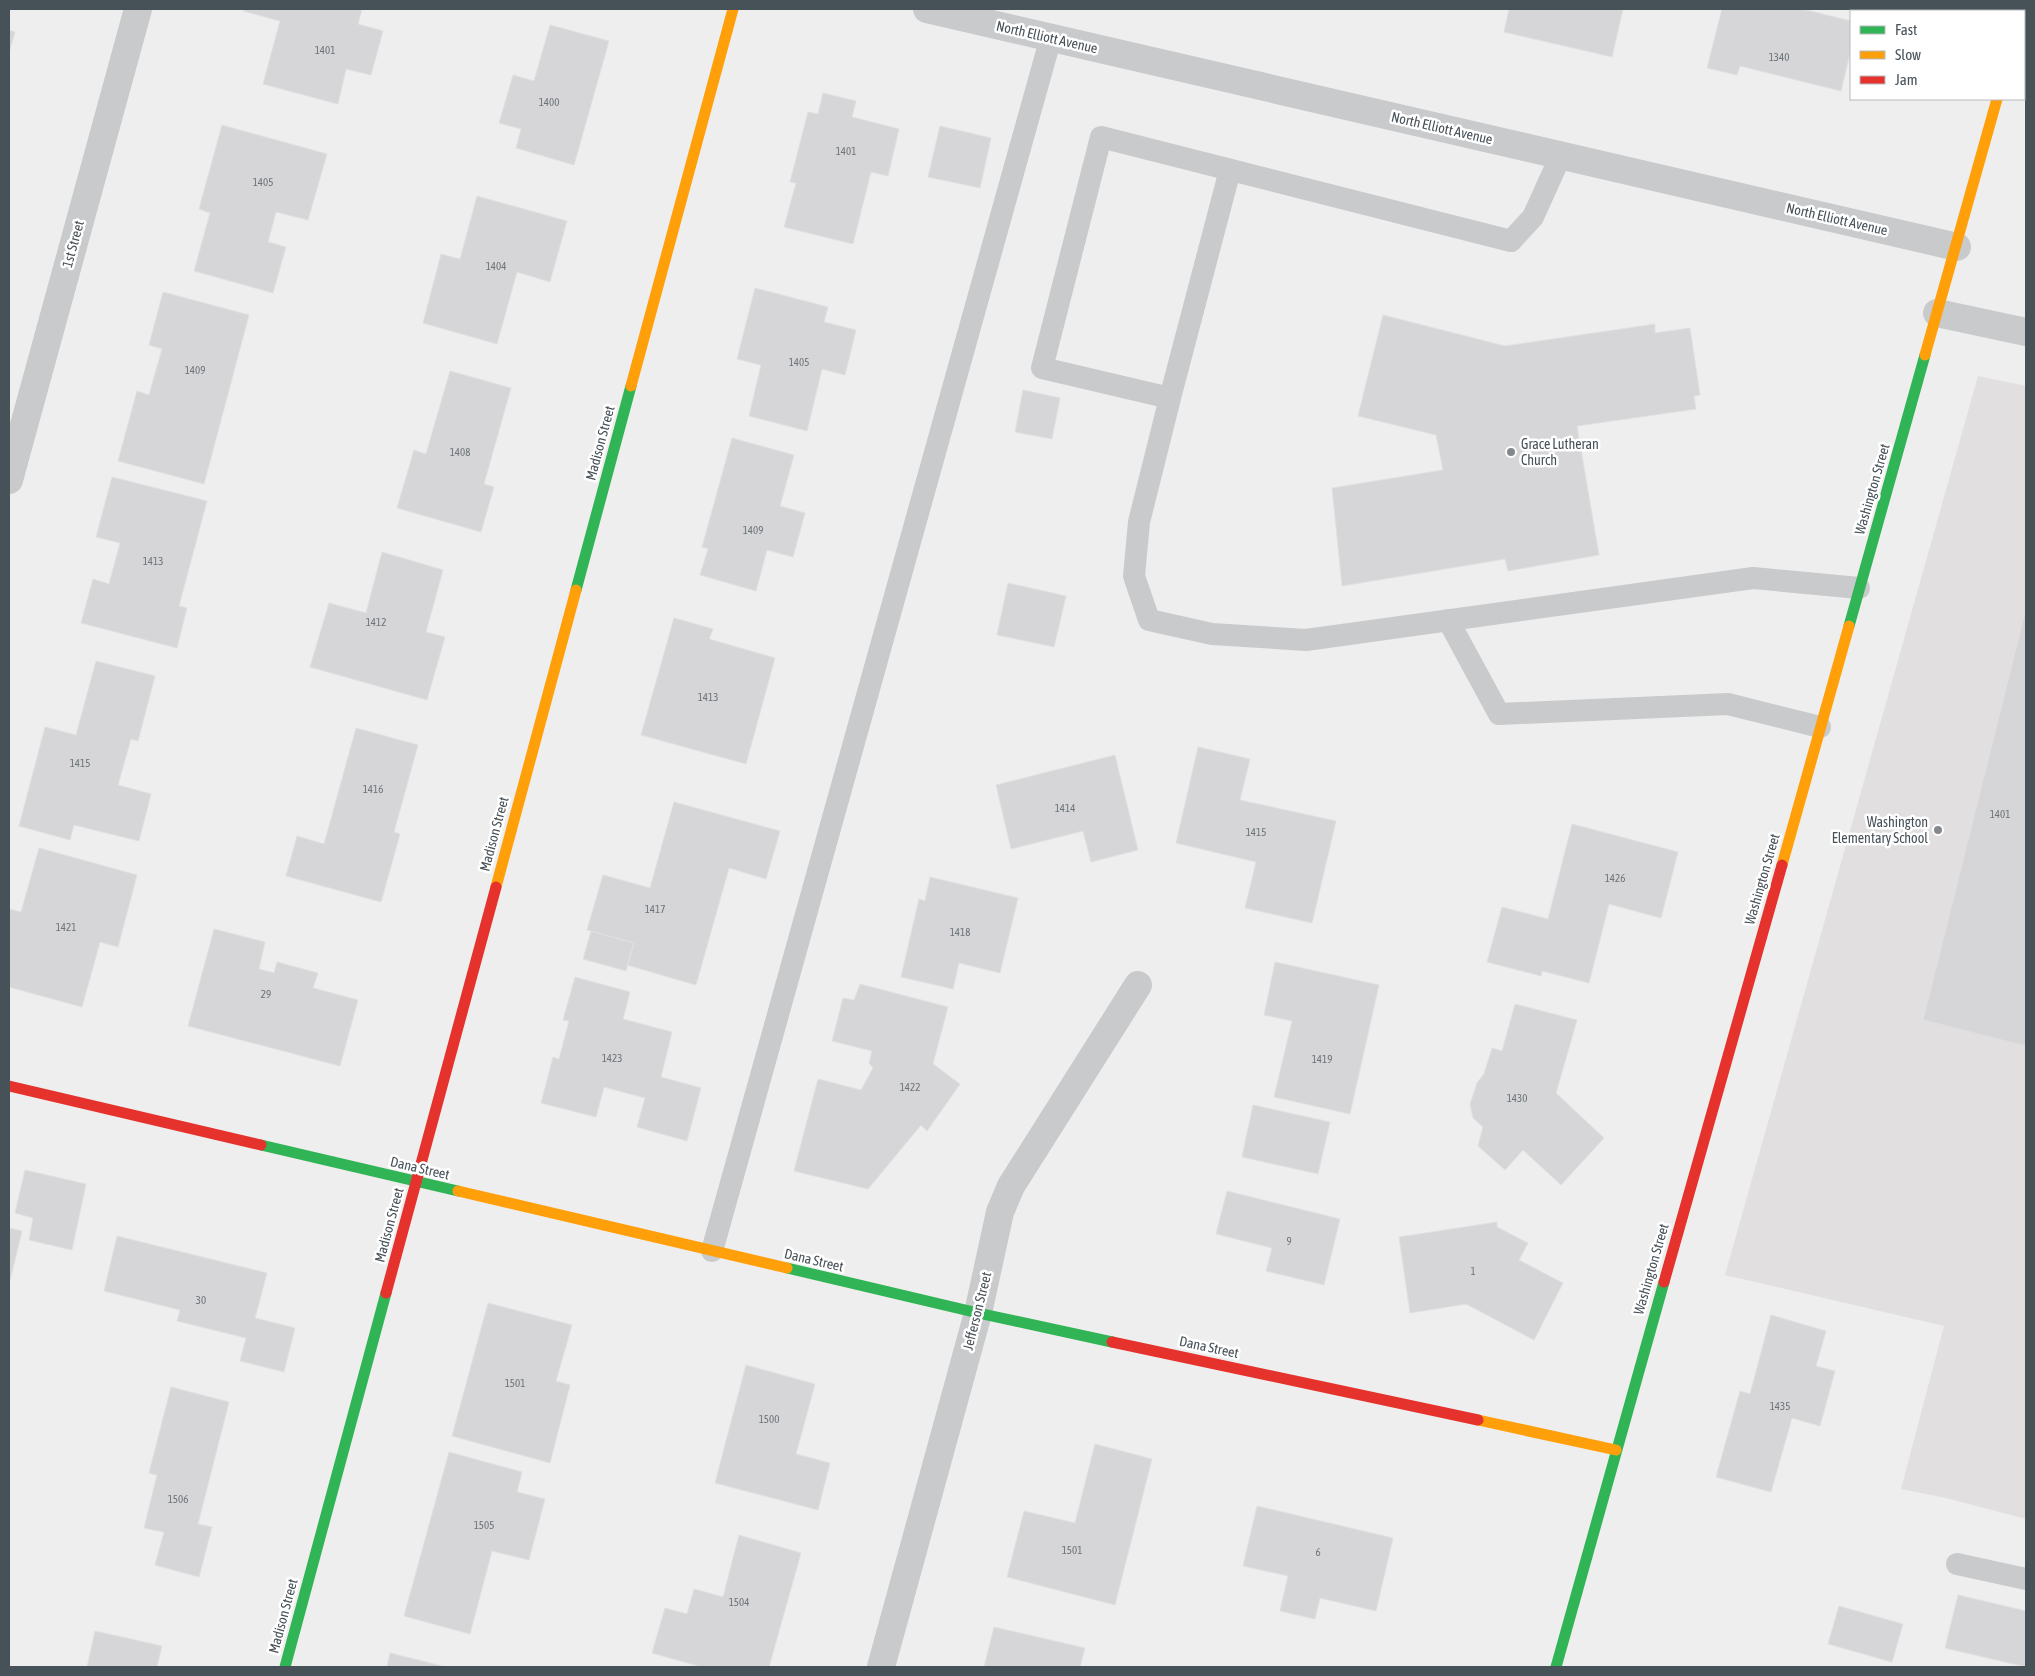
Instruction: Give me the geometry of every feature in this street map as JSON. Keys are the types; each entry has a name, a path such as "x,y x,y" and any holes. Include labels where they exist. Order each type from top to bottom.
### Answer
{"street":[{"name":"1st Street","path":"9,480 138,9"},
{"name":"Madison Street","path":"285,1667 733,9"},
{"name":"North Elliott Avenue","path":"927,9 1957,247"},
{"name":"Washington Street","path":"1556,1667 1859,588 1957,247 1997,100"},
{"path":"1937,313 2026,332"},
{"name":"Jefferson Street","path":"881,1667 978,1313 1000,1212 1011,1186 1138,985"},
{"name":"Dana Street","path":"9,1086 978,1313 1616,1450"}],"lane":[{"path":"712,1251 1051,37"},
{"path":"1170,398 1042,368 1101,137 1511,241 1533,217 1561,155"},
{"path":"1230,170 1139,522 1134,576 1149,620 1212,634 1306,640 1752,578 1859,588"},
{"path":"1448,620 1499,714 1728,704 1820,727"},
{"path":"1957,1564 2026,1579"}],"shaded area":[{"name":"Washington Elementary School","path":"1978,376 2026,386 2026,1519 1946,1498 1901,1489 1944,1326 1725,1275"}],"building":[{"path":"244,9 362,9 358,24 383,31 371,75 346,69 338,104 263,84 280,21 243,11"},
{"path":"1509,9 1623,9 1612,57 1504,32"},
{"path":"1722,9 1802,9 1850,21 1850,53 1841,91 1740,66 1737,75 1707,68"},
{"path":"550,25 609,41 574,165 516,148 521,129 499,123 513,75 534,81"},
{"path":"9,30 15,32 9,53"},
{"path":"823,93 856,101 852,117 899,129 888,176 871,172 853,244 784,227 796,183 790,182 808,112 818,114"},
{"path":"222,125 327,154 308,220 276,212 268,242 286,247 273,293 194,271 210,213 199,209"},
{"path":"940,126 991,138 980,188 928,177"},
{"path":"477,196 567,221 550,282 517,272 497,344 423,323 441,254 460,259"},
{"path":"755,288 828,307 824,322 856,330 845,375 822,369 807,431 749,416 761,365 737,359"},
{"path":"163,292 249,315 204,484 118,461 137,391 149,395 162,349 149,345"},
{"name":"Grace Lutheran Church","path":"1383,315 1505,346 1655,324 1655,333 1690,328 1700,395 1694,396 1696,409 1577,426 1599,555 1508,571 1505,559 1342,586 1332,488 1443,470 1436,435 1358,416"},
{"path":"450,371 511,388 484,484 494,487 481,532 397,508 414,450 426,454"},
{"path":"1023,390 1060,398 1052,439 1015,432"},
{"path":"732,438 794,455 780,506 805,513 793,557 767,550 756,591 700,575 708,549 702,547"},
{"path":"112,477 207,501 179,606 187,608 177,648 81,623 93,579 109,584 120,543 96,537"},
{"path":"382,552 443,570 426,632 445,637 427,700 310,667 329,603 366,613"},
{"path":"1008,583 1066,596 1054,647 997,635"},
{"path":"2026,608 2026,1046 1923,1020"},
{"path":"674,618 713,629 709,639 775,658 746,764 641,735"},
{"path":"96,661 155,676 138,741 131,739 118,785 151,794 139,841 74,825 70,840 19,826 45,727 76,735"},
{"path":"356,728 418,745 394,832 400,834 381,902 286,876 297,836 324,844"},
{"path":"1198,747 1250,759 1240,800 1336,821 1312,923 1245,908 1256,862 1176,843"},
{"path":"1115,755 1138,850 1091,862 1083,831 1011,849 996,785"},
{"path":"674,802 780,831 766,879 729,868 696,985 627,965 634,943 587,930 603,875 650,888"},
{"path":"1572,824 1678,852 1661,918 1609,904 1589,983 1542,971 1541,976 1487,962 1502,907 1548,919"},
{"path":"39,848 137,875 118,947 100,942 82,1007 9,987 9,909 21,912"},
{"path":"930,877 1018,898 1000,973 959,963 953,989 901,977 919,899 925,901"},
{"path":"214,929 265,942 259,969 274,973 277,962 318,973 313,988 358,1000 340,1066 188,1026"},
{"path":"591,931 634,943 626,971 583,959"},
{"path":"1275,962 1379,985 1350,1114 1274,1097 1292,1021 1264,1015"},
{"path":"575,977 630,992 623,1019 672,1032 661,1077 701,1088 687,1141 637,1127 645,1098 604,1087 596,1117 541,1103 553,1057 559,1059 569,1021 563,1020"},
{"path":"860,984 948,1007 933,1064 960,1084 927,1131 921,1125 868,1189 794,1171 818,1079 861,1090 873,1068 869,1063 872,1051 832,1041 843,998 854,1000"},
{"path":"1515,1004 1577,1020 1556,1093 1604,1138 1561,1185 1523,1150 1505,1170 1478,1146 1483,1127 1473,1118 1470,1104 1477,1083 1484,1074 1492,1048 1502,1051"},
{"path":"1253,1105 1330,1122 1318,1174 1242,1157"},
{"path":"25,1170 86,1184 72,1250 29,1240 33,1218 15,1213"},
{"path":"1227,1191 1340,1219 1324,1285 1266,1271 1272,1248 1216,1234"},
{"path":"1497,1222 1497,1227 1528,1243 1519,1260 1563,1283 1534,1340 1466,1304 1410,1313 1399,1237"},
{"path":"9,1228 22,1231 9,1285"},
{"path":"117,1236 267,1273 255,1318 295,1328 284,1372 240,1361 246,1338 177,1321 180,1310 104,1291"},
{"path":"488,1303 572,1325 556,1381 570,1385 550,1463 452,1436"},
{"path":"1771,1315 1826,1331 1816,1366 1835,1371 1820,1426 1792,1418 1771,1492 1716,1477 1740,1391 1750,1394"},
{"path":"746,1365 815,1384 796,1454 830,1463 818,1510 715,1483"},
{"path":"171,1387 229,1402 198,1524 212,1527 199,1577 155,1565 164,1532 144,1528 157,1475 149,1473"},
{"path":"1095,1444 1152,1459 1115,1605 1007,1577 1024,1511 1075,1523"},
{"path":"449,1452 522,1472 517,1492 545,1499 529,1560 492,1551 470,1634 404,1616"},
{"path":"1257,1506 1393,1538 1376,1611 1320,1598 1315,1619 1280,1611 1288,1576 1243,1566"},
{"path":"739,1535 801,1553 769,1667 702,1667 652,1653 665,1608 687,1614 694,1589 723,1597"},
{"path":"1958,1595 2026,1611 2026,1667 1945,1648"},
{"path":"1839,1606 1903,1624 1892,1662 1828,1644"},
{"path":"994,1627 1085,1648 1080,1667 984,1667"},
{"path":"95,1631 162,1646 157,1667 87,1667"},
{"path":"390,1653 446,1667 387,1667"}],"traffic: fast":[{"path":"1849,626 1925,355"},
{"path":"576,590 631,386"},
{"path":"261,1145 458,1191"},
{"path":"787,1268 1112,1342"},
{"path":"1556,1667 1664,1282"},
{"path":"285,1667 386,1293"}],"traffic: slow":[{"path":"631,386 733,9"},
{"path":"1925,355 1997,100"},
{"path":"496,887 576,590"},
{"path":"1782,865 1849,626"},
{"path":"458,1191 787,1268"},
{"path":"1478,1420 1616,1450"}],"traffic: jam":[{"path":"1664,1282 1782,865"},
{"path":"386,1293 496,887"},
{"path":"9,1086 261,1145"},
{"path":"1112,1342 1478,1420"}],"place":[{"name":"Grace Lutheran Church","path":"1511,452"},
{"name":"Washington Elementary School","path":"1938,830"}]}
